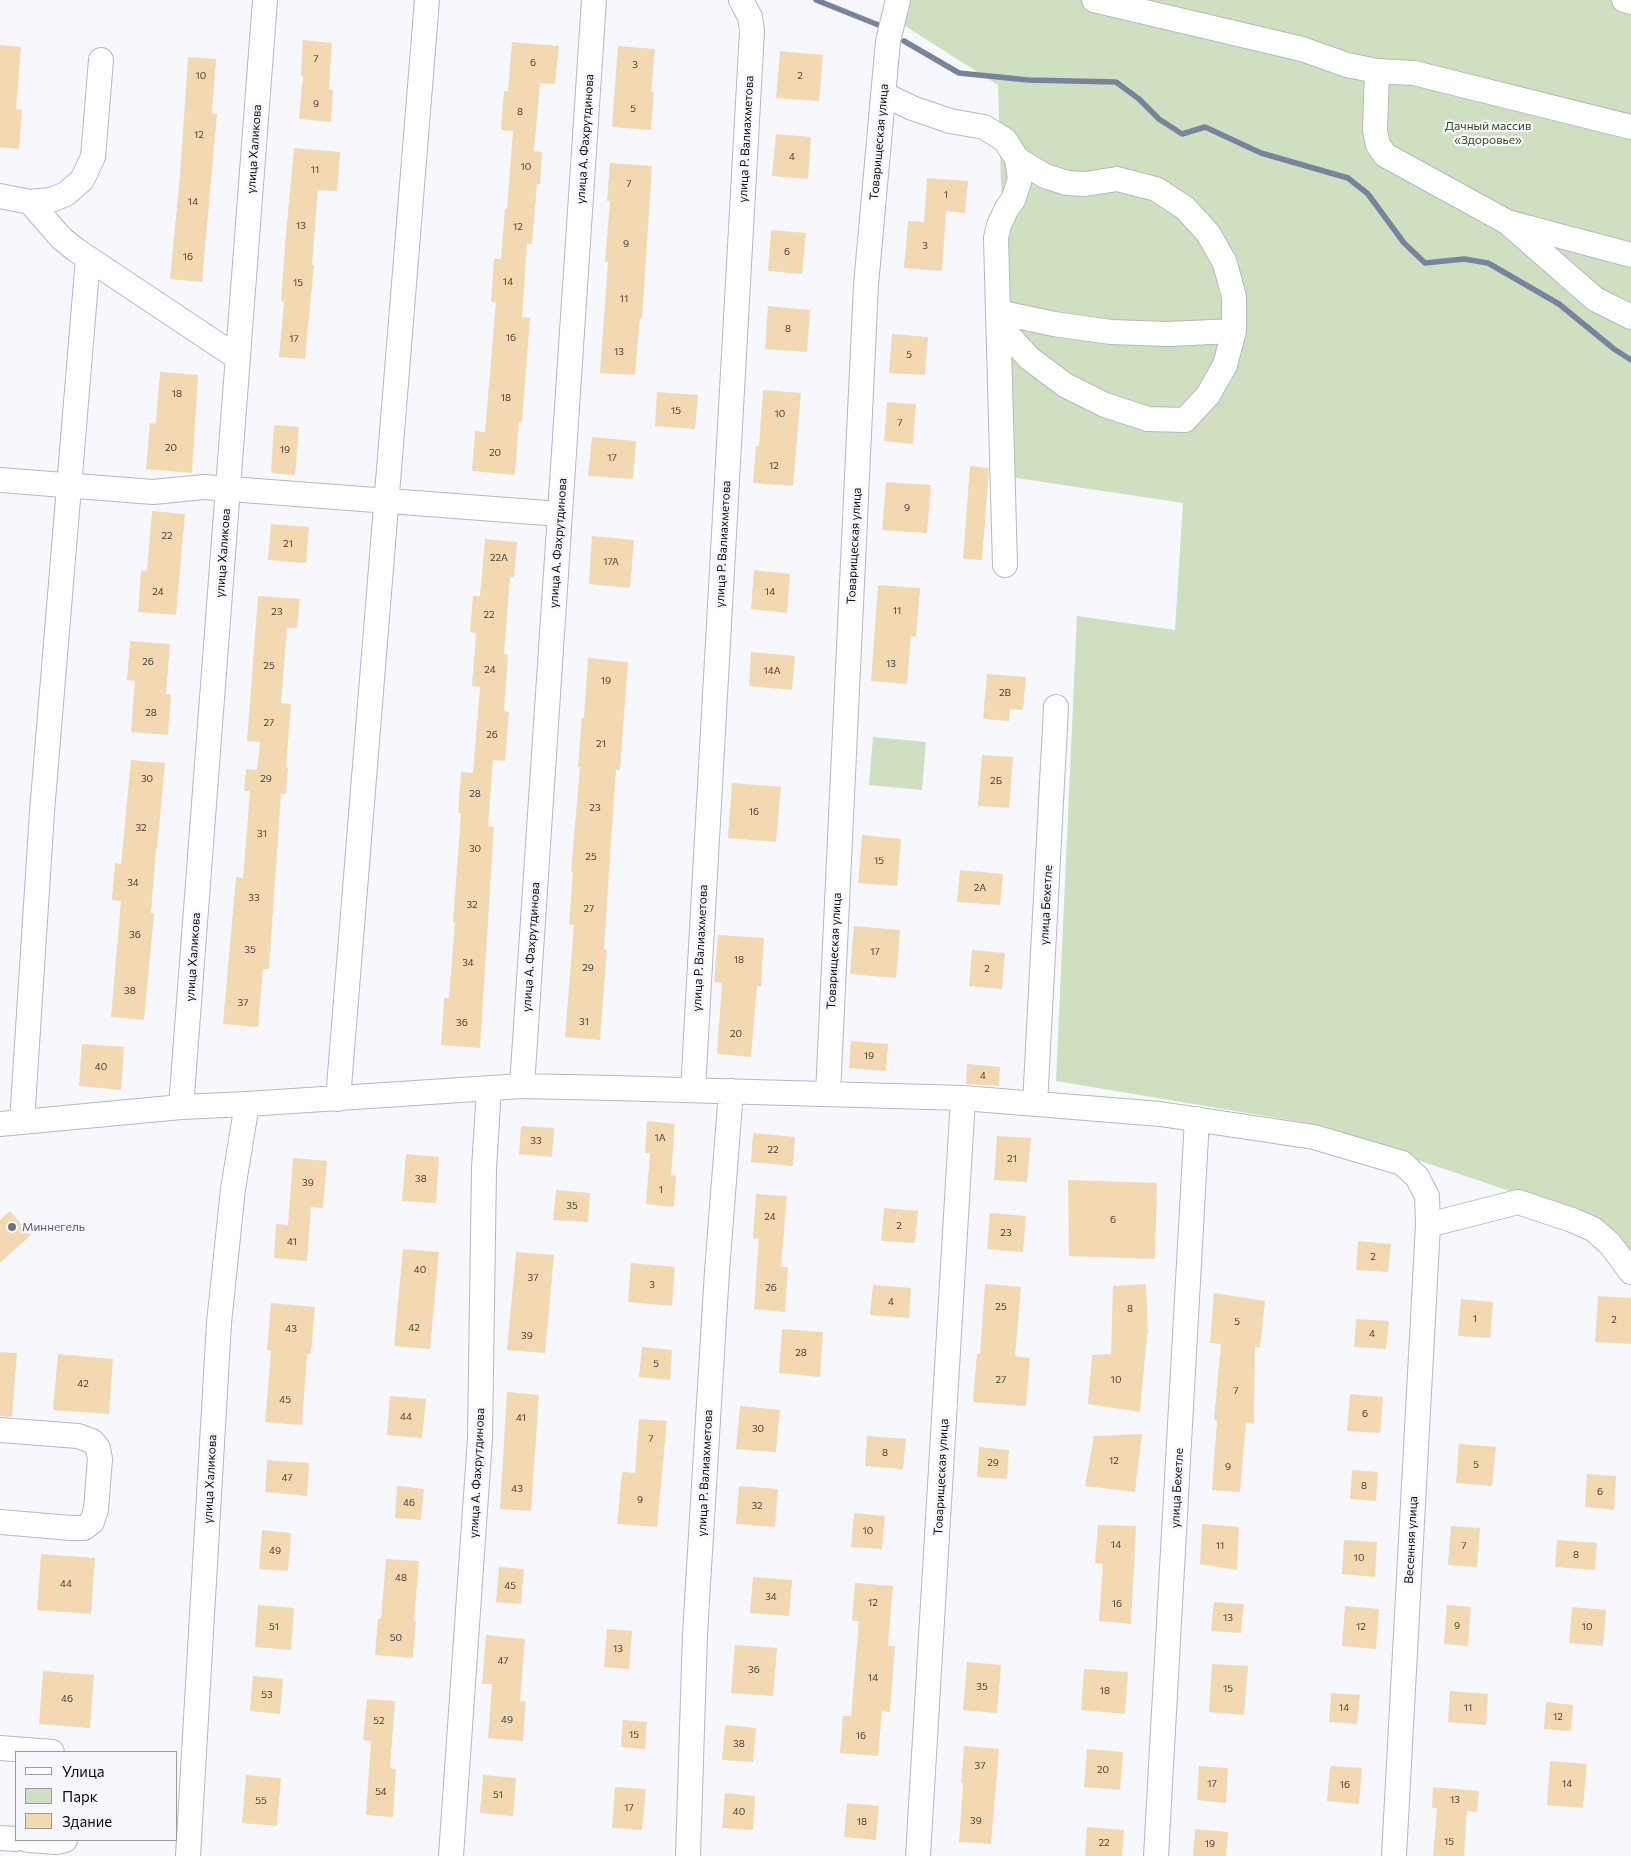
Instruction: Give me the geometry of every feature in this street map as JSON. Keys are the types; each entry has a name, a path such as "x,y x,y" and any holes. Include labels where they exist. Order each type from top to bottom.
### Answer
{"street":[{"name":"улица Халикова","path":"181,1107 265,0"},
{"path":"338,1098 427,0"},
{"name":"улица А. Фахрутдинова","path":"522,1086 594,0"},
{"name":"улица Р. Валиахметова","path":"692,1090 752,31 750,17 740,0"},
{"name":"Товарищеская улица","path":"828,1094 866,285 888,41 898,0"},
{"path":"1094,0 1302,49 1347,65 1377,71 1414,74 1631,127"},
{"path":"1624,0 1631,2"},
{"path":"0,196 30,202 51,200 66,194 82,180 93,157 101,60"},
{"path":"1377,71 1375,130 1378,144 1385,155 1506,222 1596,299 1631,318"},
{"path":"883,94 912,108 950,121 984,126 1005,140 1017,159 1020,179 1013,200 999,225 996,238 1005,565"},
{"path":"998,318 1029,358 1065,385 1105,405 1148,419 1185,420 1208,395 1225,365 1234,331 1234,297 1225,263 1208,233 1185,208 1156,189 1117,179 1086,184 1066,183 1045,176 1017,159"},
{"path":"30,202 62,238 88,258 238,358"},
{"path":"1506,222 1631,255"},
{"path":"11,1123 42,812 88,258"},
{"path":"998,318 1111,332 1168,334 1234,331"},
{"path":"0,480 153,492 204,487 560,514"},
{"name":"улица Бехетле","path":"1035,1104 1056,707"},
{"name":"Весенняя улица","path":"11,1123 181,1107 522,1086 731,1091 963,1098 1160,1114 1314,1137 1402,1163 1417,1177 1427,1196 1428,1224 1394,1856"},
{"name":"улица А. Фахрутдинова","path":"451,1856 480,1438 484,1168 489,1089"},
{"name":"улица Р. Валиахметова","path":"688,1856 695,1634 717,1271 731,1091"},
{"name":"Товарищеская улица","path":"918,1856 963,1098"},
{"name":"улица Халикова","path":"188,1856 219,1324 233,1189 248,1104"},
{"name":"улица Бехетле","path":"1156,1856 1197,1119"},
{"path":"1428,1224 1518,1202 1593,1229 1610,1244 1631,1272"},
{"path":"0,1430 78,1436 92,1441 98,1448 100,1459 96,1510 92,1522 84,1528 0,1522"},
{"path":"0,1748 39,1751"},
{"path":"0,1838 15,1839"},
{"path":"42,1841 60,1841"}],"green space":[{"name":"Дачный массив «Здоровье»","path":"907,0 1631,0 1631,1263 1602,1222 1307,1123 1056,1081 1077,616 1175,630 1183,503 1010,477 998,85 902,24"},
{"path":"873,737 926,742 922,790 869,785"}],"building":[{"path":"303,40 332,43 329,89 333,90 331,122 299,119 303,76 301,75"},
{"path":"512,42 559,46 555,84 540,83 534,151 542,152 540,184 537,184 532,244 527,244 522,317 530,318 522,422 519,422 515,475 472,471 475,431 485,432 496,302 491,302 494,259 501,259 505,209 507,209 513,131 501,130 504,91 508,91"},
{"path":"0,45 21,47 16,109 22,110 19,149 0,147"},
{"path":"618,46 655,49 651,92 654,92 651,130 612,127"},
{"path":"780,51 823,55 819,101 776,98"},
{"path":"188,57 216,59 212,113 217,114 202,282 170,279 180,176"},
{"path":"776,134 811,137 808,179 772,176"},
{"path":"294,148 340,152 337,191 318,190 312,265 314,265 305,359 279,357 284,302 281,301 285,245"},
{"path":"610,163 652,166 642,319 640,318 635,375 600,373 608,262 605,262 610,201 607,201"},
{"path":"927,178 968,181 965,213 946,211 942,271 904,268 908,221 924,222"},
{"path":"771,230 806,233 802,274 768,271"},
{"path":"768,306 810,310 807,352 765,349"},
{"path":"892,334 928,337 925,375 889,373"},
{"path":"160,372 198,375 192,473 146,469 150,423 156,424"},
{"path":"763,390 801,393 793,486 753,483 756,446 759,446"},
{"path":"657,392 698,395 695,429 655,426"},
{"path":"887,402 916,404 913,444 884,441"},
{"path":"274,425 299,427 295,475 271,473"},
{"path":"592,437 636,441 633,479 588,476"},
{"path":"970,466 989,468 982,560 963,559"},
{"path":"886,482 931,485 927,533 882,530"},
{"path":"152,511 185,514 176,615 138,612 141,570 147,571"},
{"path":"271,524 309,527 306,563 268,560"},
{"path":"592,536 634,540 630,588 589,584"},
{"path":"485,539 517,542 514,577 510,577 504,654 508,655 504,711 509,712 505,761 493,760 488,826 494,827 480,1048 441,1045 444,998 449,998 455,922 453,922 461,813 458,813 461,772 473,773 480,687 472,686 476,633 470,632 473,596 480,596"},
{"path":"754,570 790,574 787,613 751,609"},
{"path":"878,585 920,588 916,637 911,636 907,684 871,681"},
{"path":"258,596 300,599 297,628 287,628 281,703 291,704 286,768 288,768 286,794 281,794 269,969 263,969 258,1027 223,1024 236,877 243,878 250,791 244,791 246,769 257,770 260,742 247,741"},
{"path":"130,641 170,644 166,694 171,695 168,735 131,732 135,681 127,680"},
{"path":"751,652 795,656 792,690 749,686"},
{"path":"588,658 628,662 620,770 616,770 604,949 607,950 600,1040 565,1037 574,925 569,924 573,872 571,872"},
{"path":"987,674 1026,677 1023,710 1010,709 1009,721 983,719"},
{"path":"982,755 1013,757 1009,808 978,806"},
{"path":"131,760 165,763 156,848 151,913 154,914 144,1020 111,1017 121,901 112,900 115,863 121,864"},
{"path":"732,783 781,787 776,842 728,838"},
{"path":"862,835 901,839 897,886 858,883"},
{"path":"960,870 1003,874 1000,905 957,902"},
{"path":"854,926 900,930 896,978 850,974"},
{"path":"718,935 764,938 761,986 757,986 751,1057 717,1054 722,983 714,982"},
{"path":"972,950 1005,953 1002,989 969,986"},
{"path":"851,1041 888,1044 886,1071 849,1068"},
{"path":"82,1044 124,1047 121,1090 79,1086"},
{"path":"967,1064 1000,1067 999,1086 966,1084"},
{"path":"647,1121 675,1124 671,1175 676,1176 674,1207 646,1204 650,1153 645,1153"},
{"path":"521,1126 554,1128 552,1157 519,1154"},
{"path":"753,1133 795,1137 793,1166 751,1162"},
{"path":"997,1136 1031,1138 1027,1182 994,1180"},
{"path":"406,1154 439,1157 436,1203 402,1201"},
{"path":"293,1158 327,1161 323,1208 311,1207 307,1261 274,1258 276,1224 288,1225"},
{"path":"1068,1180 1157,1183 1155,1259 1069,1256"},
{"path":"556,1190 590,1193 588,1222 553,1220"},
{"path":"756,1194 787,1196 781,1267 788,1267 785,1312 754,1309 759,1239 753,1238"},
{"path":"884,1208 918,1211 915,1243 881,1241"},
{"name":"Миннегель","path":"10,1211 31,1235 0,1263 0,1220"},
{"path":"990,1213 1026,1216 1023,1252 987,1249"},
{"path":"1358,1241 1391,1244 1388,1272 1356,1270"},
{"path":"403,1249 439,1252 430,1349 394,1346"},
{"path":"516,1252 554,1255 545,1353 507,1350"},
{"path":"631,1263 675,1267 672,1306 628,1302"},
{"path":"985,1284 1021,1287 1015,1356 1030,1358 1026,1406 973,1402 977,1353 980,1354"},
{"path":"1146,1284 1148,1334 1140,1412 1088,1404 1092,1355 1111,1354 1113,1286"},
{"path":"873,1285 911,1288 909,1318 870,1315"},
{"path":"1214,1293 1265,1301 1260,1347 1255,1347 1254,1424 1246,1423 1240,1492 1212,1490 1217,1421 1214,1420 1221,1344 1210,1343"},
{"path":"1598,1296 1631,1298 1631,1344 1595,1342"},
{"path":"1461,1299 1493,1302 1490,1338 1458,1336"},
{"path":"271,1303 315,1307 311,1354 307,1354 302,1425 265,1422 271,1351 267,1350"},
{"path":"1356,1319 1389,1321 1386,1349 1354,1347"},
{"path":"782,1329 823,1332 820,1377 779,1373"},
{"path":"642,1347 672,1350 670,1380 639,1377"},
{"path":"0,1352 17,1353 12,1417 0,1416"},
{"path":"58,1354 113,1359 109,1414 53,1410"},
{"path":"507,1392 539,1395 531,1511 500,1509"},
{"path":"1350,1394 1383,1397 1380,1433 1347,1431"},
{"path":"390,1396 426,1399 422,1438 387,1435"},
{"path":"740,1406 780,1410 776,1452 736,1449"},
{"path":"639,1419 667,1421 657,1527 617,1524 622,1472 635,1473"},
{"path":"1142,1434 1135,1492 1085,1486 1094,1436"},
{"path":"867,1436 906,1439 903,1469 865,1466"},
{"path":"1459,1444 1496,1447 1492,1486 1456,1483"},
{"path":"979,1447 1009,1450 1007,1479 977,1477"},
{"path":"267,1460 309,1463 307,1496 265,1492"},
{"path":"1352,1470 1378,1472 1376,1501 1350,1499"},
{"path":"1587,1474 1616,1476 1614,1510 1585,1507"},
{"path":"397,1486 424,1489 421,1520 395,1518"},
{"path":"739,1486 778,1489 775,1527 736,1524"},
{"path":"854,1513 885,1516 882,1549 851,1547"},
{"path":"1202,1524 1239,1527 1237,1570 1200,1564"},
{"path":"1098,1525 1136,1526 1131,1624 1099,1621 1103,1564 1095,1563"},
{"path":"1451,1526 1480,1528 1477,1567 1448,1565"},
{"path":"262,1530 291,1533 288,1571 259,1569"},
{"path":"1344,1540 1377,1542 1375,1577 1342,1574"},
{"path":"1557,1540 1597,1543 1595,1570 1555,1567"},
{"path":"41,1554 95,1558 91,1614 37,1610"},
{"path":"386,1559 419,1561 413,1658 375,1655 378,1619 381,1619"},
{"path":"499,1567 524,1569 521,1604 496,1602"},
{"path":"753,1577 792,1580 789,1616 750,1613"},
{"path":"855,1583 893,1586 888,1646 895,1646 890,1712 882,1711 878,1756 840,1753 843,1716 851,1716 859,1621 852,1621"},
{"path":"1214,1602 1244,1604 1241,1633 1211,1631"},
{"path":"258,1605 294,1608 291,1650 255,1647"},
{"path":"1447,1605 1471,1607 1468,1646 1444,1644"},
{"path":"1345,1606 1379,1609 1376,1649 1342,1646"},
{"path":"1572,1607 1606,1610 1603,1646 1569,1643"},
{"path":"607,1629 632,1631 629,1669 604,1667"},
{"path":"486,1635 525,1639 520,1701 526,1701 523,1741 488,1738 492,1684 482,1684"},
{"path":"735,1645 777,1648 773,1696 731,1693"},
{"path":"967,1662 1001,1665 997,1713 963,1710"},
{"path":"1212,1664 1248,1666 1244,1715 1209,1712"},
{"path":"1084,1669 1128,1672 1125,1714 1081,1710"},
{"path":"43,1671 94,1675 90,1728 39,1724"},
{"path":"253,1676 283,1679 280,1714 250,1711"},
{"path":"1450,1691 1488,1694 1486,1725 1448,1722"},
{"path":"1331,1693 1360,1695 1357,1724 1329,1722"},
{"path":"367,1699 395,1701 390,1768 396,1769 393,1817 366,1815 371,1741 363,1740"},
{"path":"1546,1702 1573,1705 1571,1731 1544,1729"},
{"path":"623,1720 647,1722 645,1749 621,1747"},
{"path":"725,1725 756,1728 753,1762 722,1760"},
{"path":"964,1746 999,1749 991,1844 959,1842"},
{"path":"1087,1749 1123,1752 1120,1790 1084,1787"},
{"path":"1550,1761 1587,1764 1583,1808 1547,1805"},
{"path":"1199,1766 1228,1768 1226,1803 1197,1800"},
{"path":"1330,1766 1362,1768 1359,1804 1327,1801"},
{"path":"246,1775 281,1778 277,1826 242,1823"},
{"path":"483,1775 516,1778 513,1816 480,1813"},
{"path":"615,1787 646,1789 642,1830 612,1828"},
{"path":"1433,1787 1479,1791 1477,1812 1467,1811 1464,1856 1433,1856 1437,1808 1432,1808"},
{"path":"725,1793 755,1796 753,1830 722,1828"},
{"path":"847,1803 879,1806 876,1840 844,1837"},
{"path":"1087,1827 1124,1830 1122,1856 1085,1856"},
{"path":"1195,1829 1228,1832 1226,1856 1193,1856"}],"waterway":[{"path":"816,0 881,26"},
{"path":"904,41 959,73 1028,80 1116,82 1139,99 1159,119 1182,134 1205,127 1261,153 1348,178 1368,194 1404,243 1425,263 1464,259 1488,263 1559,304 1614,349 1631,360"}],"place":[{"name":"Миннегель","path":"12,1227"}]}
